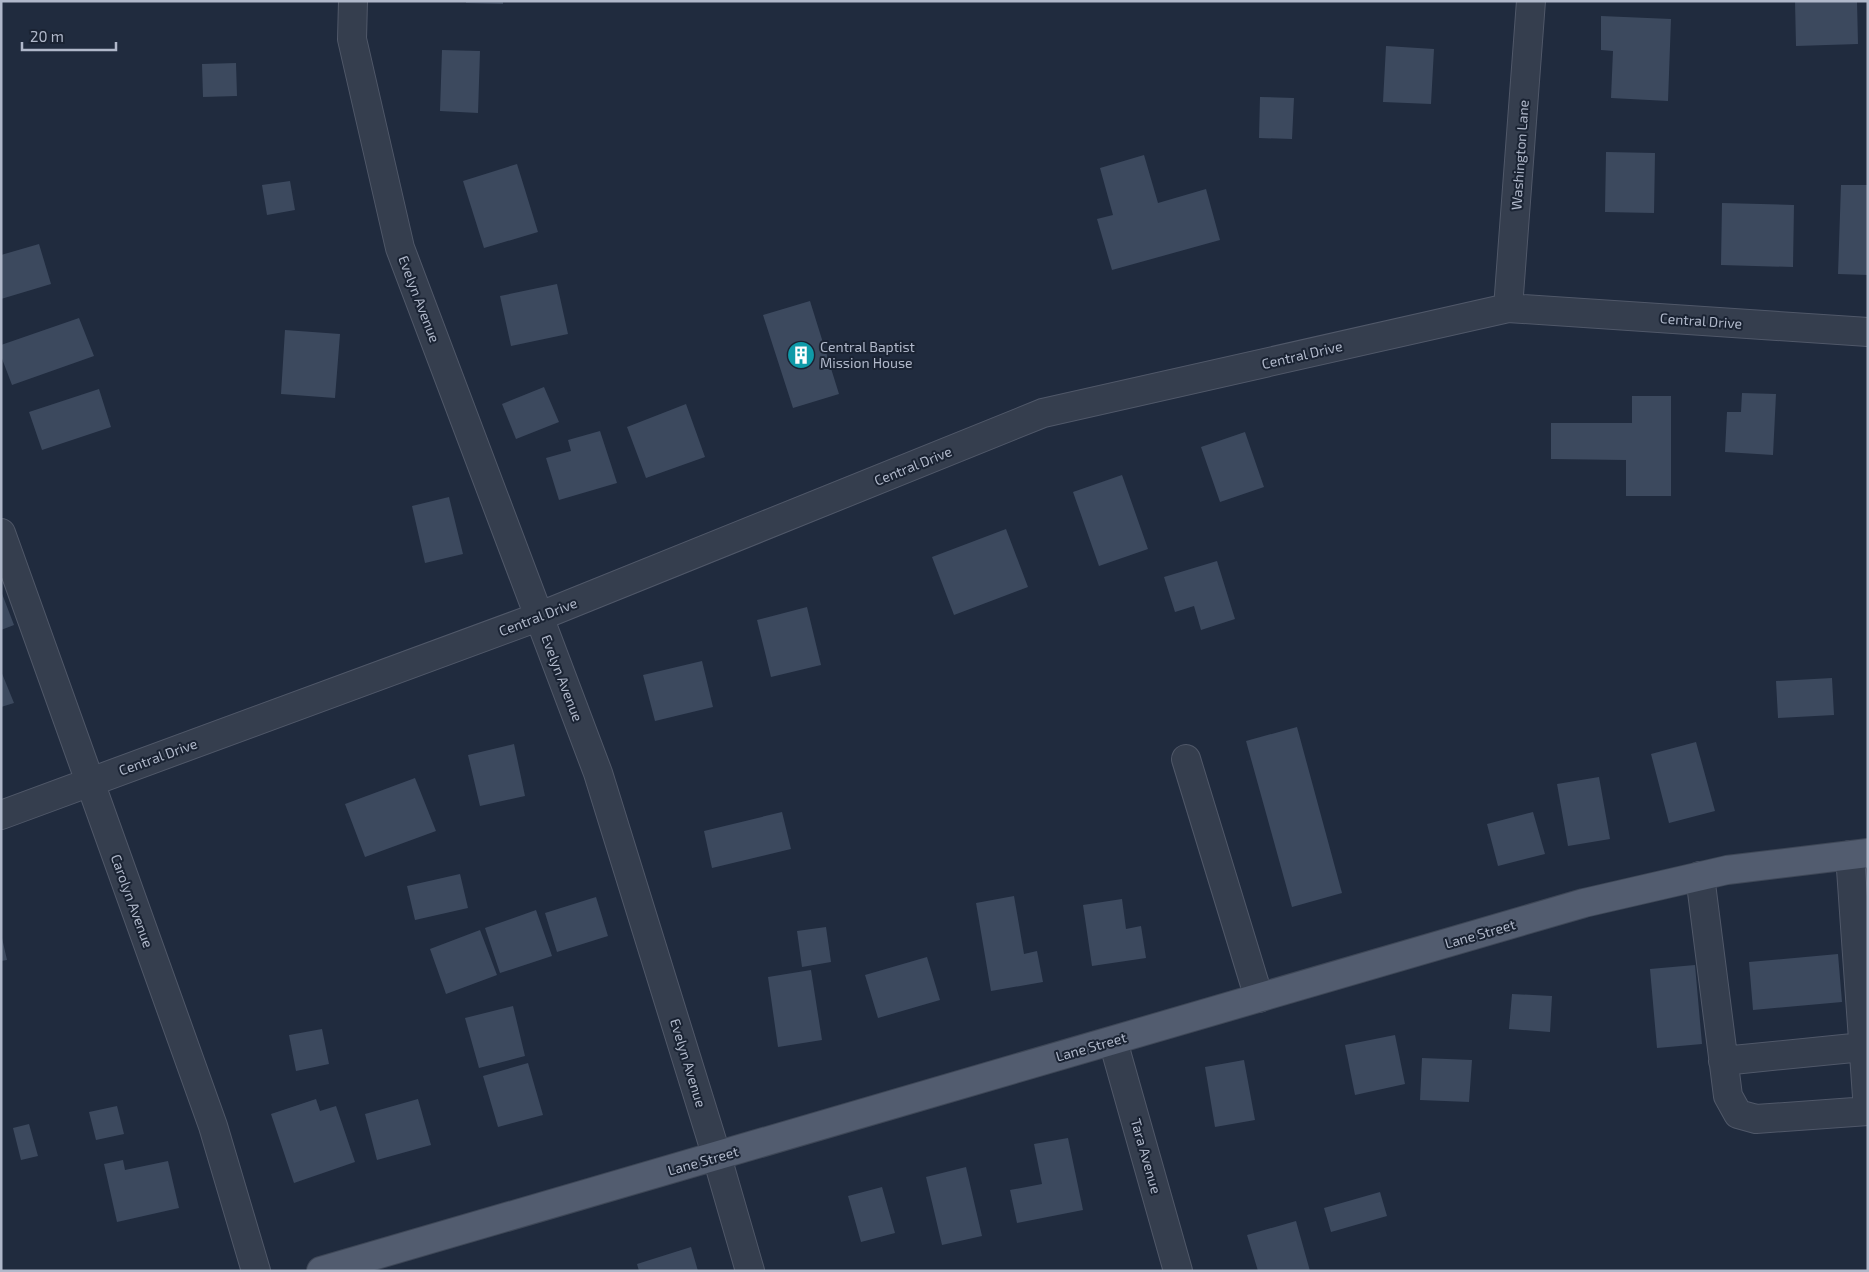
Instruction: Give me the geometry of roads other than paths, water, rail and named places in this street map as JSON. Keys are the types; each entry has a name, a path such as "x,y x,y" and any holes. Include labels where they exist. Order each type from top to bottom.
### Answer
{"main road":[{"name":"Lane Street","path":"321,1271 1584,903 1727,870 1859,854"}],"street":[{"name":"Evelyn Avenue","path":"353,1 352,39 400,248 598,774 717,1156 750,1271"},
{"name":"Washington Lane","path":"1508,308 1531,1"},
{"name":"Central Drive","path":"1,815 538,617 1044,413 1508,308 1868,332"},
{"name":"Carolyn Avenue","path":"1,533 213,1126 256,1271"},
{"path":"1186,759 1259,998"},
{"path":"1700,876 1728,1096 1738,1114 1756,1119 1868,1111 1863,1047 1859,854"},
{"name":"Tara Avenue","path":"1113,1041 1178,1271"},
{"path":"1723,1061 1863,1047"}],"place":[{"name":"Central Baptist Mission House","path":"801,355"}]}
